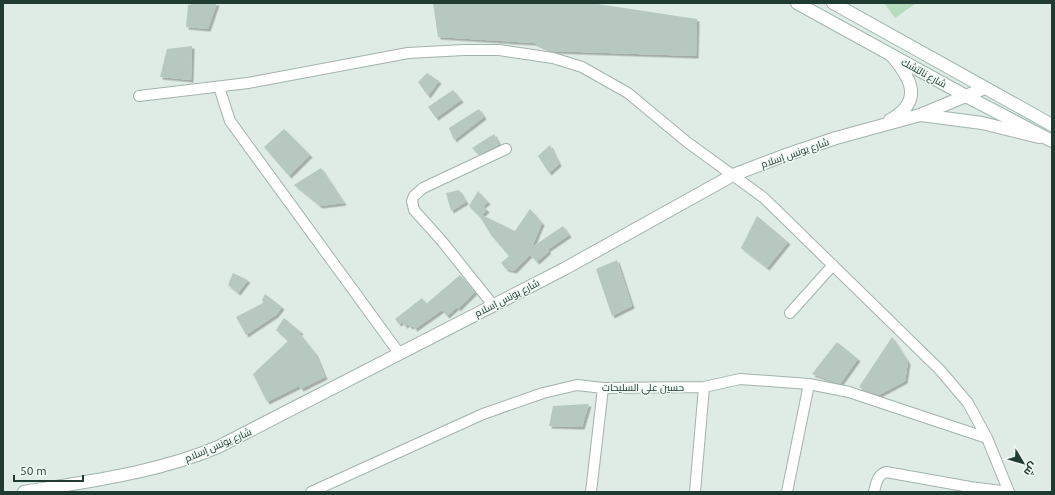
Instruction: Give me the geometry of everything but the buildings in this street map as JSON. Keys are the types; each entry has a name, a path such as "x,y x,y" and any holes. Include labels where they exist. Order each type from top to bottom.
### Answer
{"street":[{"name":"شارع نالتشك","path":"797,3 1049,140"},
{"name":"شارع نالتشك","path":"833,3 1052,125"},
{"path":"139,96 248,83 408,53 499,50 553,58 582,67 628,93 692,146 764,198 940,370 968,403 987,438 1009,492 970,487 886,472 878,478 874,492"},
{"path":"882,124 903,110 910,97 909,78 892,56"},
{"path":"219,87 230,121 399,353"},
{"name":"شارع يونس إسلام","path":"24,492 125,475 159,467 196,456 230,442 493,304 608,246 733,175 783,156 882,124 920,115 985,88"},
{"path":"920,115 982,123 1049,140"},
{"path":"493,304 441,240 414,210 412,201 414,196 423,188 506,149"},
{"path":"790,313 832,264"},
{"name":"حسين علي السليحات","path":"311,492 504,406 543,393 578,385 603,388 704,387 740,379 809,384 834,388 871,399 987,438"},
{"path":"787,492 809,384"},
{"path":"695,492 704,387"},
{"path":"591,492 603,388"}],"green space":[{"path":"884,3 916,3 895,18"}]}
